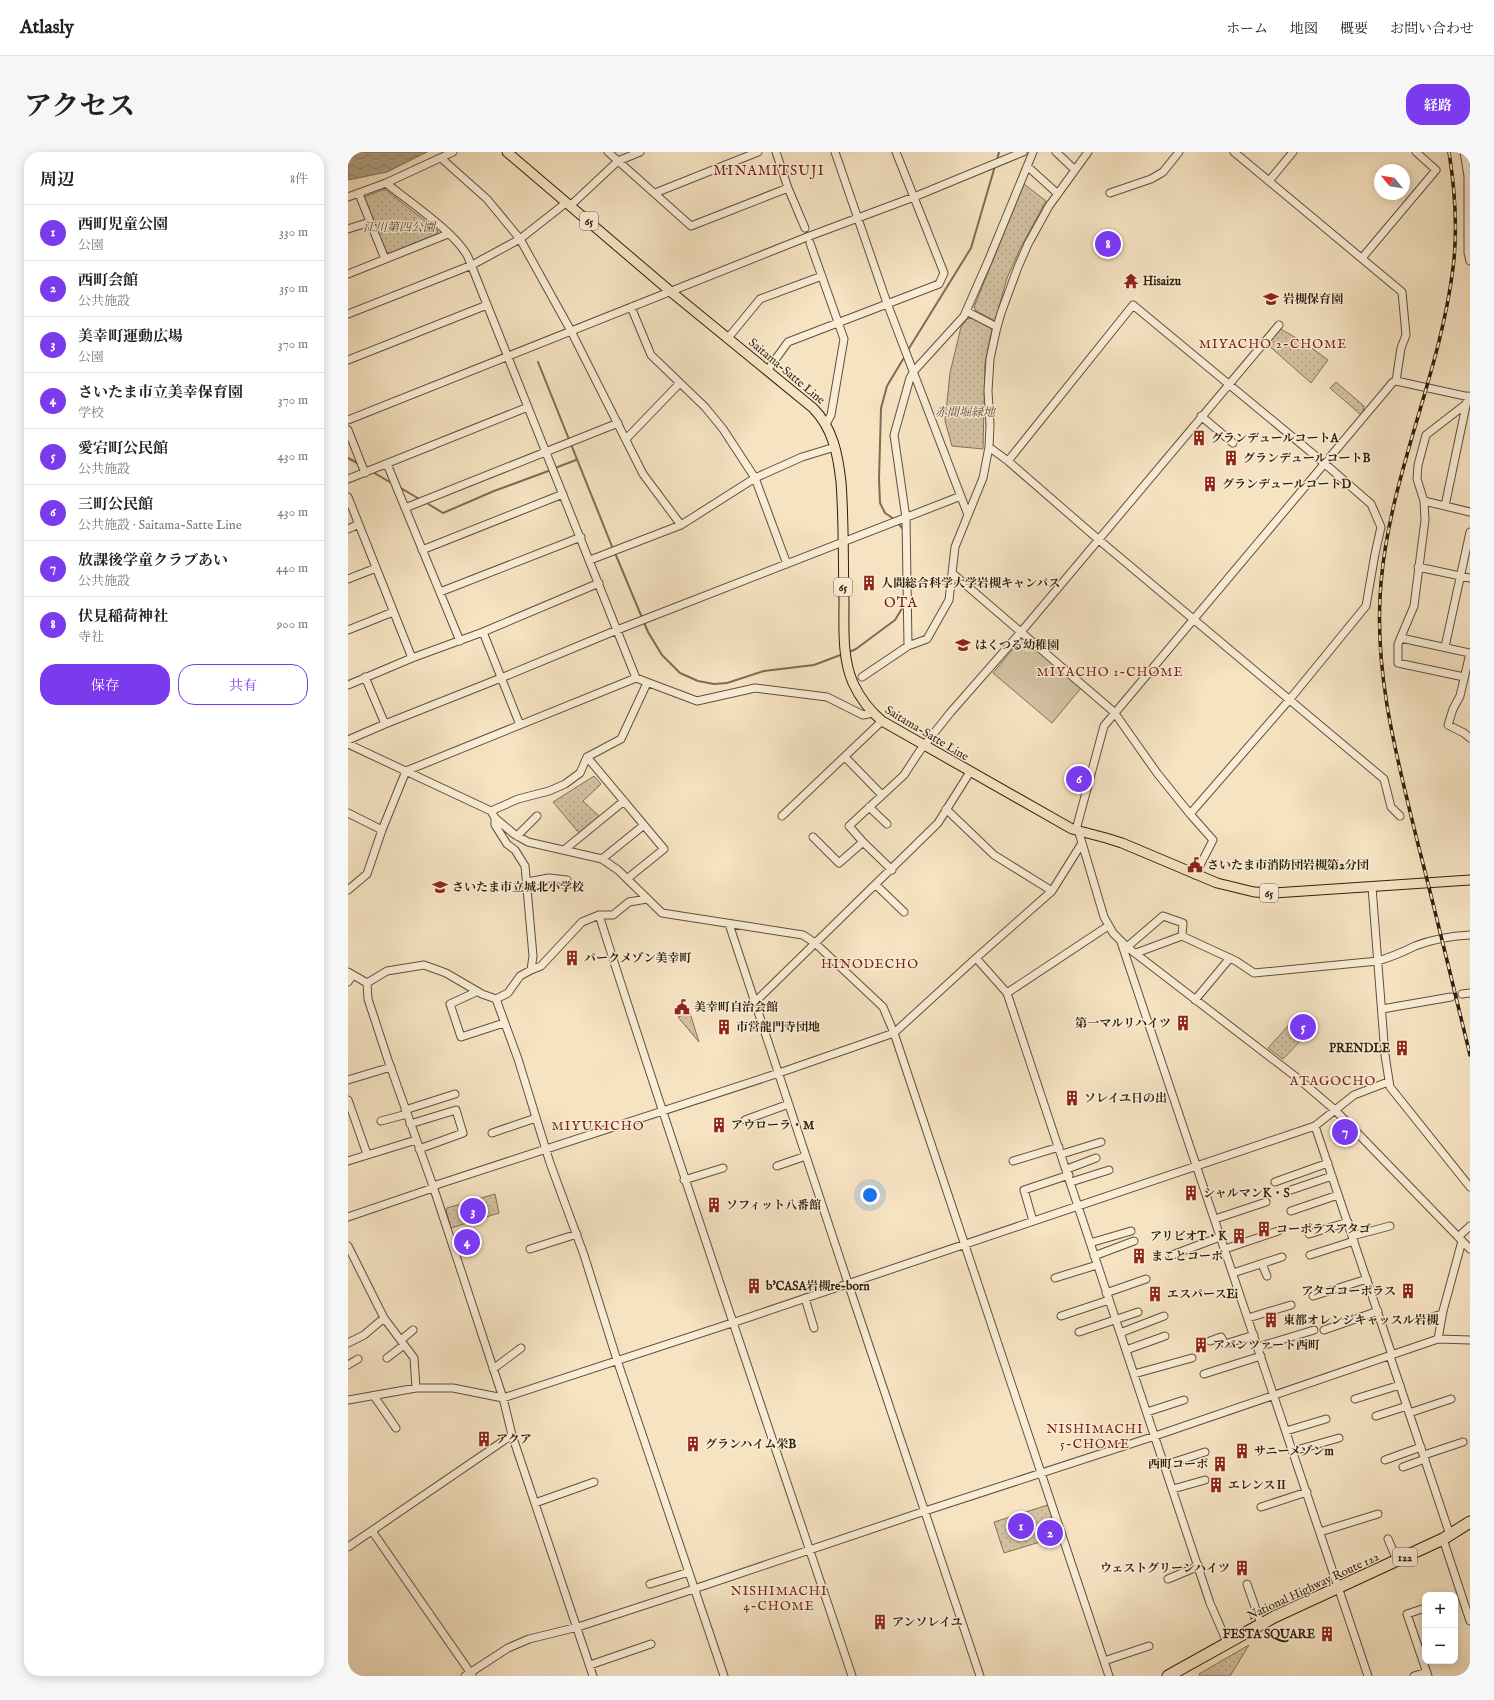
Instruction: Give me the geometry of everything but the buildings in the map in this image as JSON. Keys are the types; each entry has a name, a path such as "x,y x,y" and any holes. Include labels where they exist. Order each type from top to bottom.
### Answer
{"highway":[{"name":"National Highway Route 122","path":"1168,1676 1261,1624 1447,1537 1470,1522"}],"main road":[{"name":"Saitama-Satte Line","path":"507,152 670,291 813,408 826,424 835,447 841,482 845,652 852,682 873,714 882,722 1066,826 1078,831 1116,841 1217,883 1254,892 1274,893 1470,880"}],"street":[{"path":"348,197 386,183 453,152"},
{"path":"608,152 691,226 788,188"},
{"path":"348,314 472,265 520,239 569,204 618,160 640,152"},
{"path":"654,193 758,152"},
{"path":"776,152 788,188 805,228"},
{"path":"835,152 887,303 968,515"},
{"path":"348,420 571,330 858,217 914,197 1023,152"},
{"path":"908,646 906,518 894,435 910,378 914,371 964,316 1033,152"},
{"path":"1056,152 1075,170"},
{"path":"862,677 908,646 928,639 949,600 955,547 983,478 990,425 988,391 990,359 997,327 1018,267 1028,244 1049,206 1088,152"},
{"path":"1110,193 1151,179 1163,172 1180,152"},
{"path":"1234,152 1402,292 1406,335 1401,348 1396,381"},
{"path":"1269,181 1293,152"},
{"path":"1362,258 1436,170 1416,152"},
{"path":"1464,152 1469,176 1468,253 1470,261"},
{"path":"767,371 788,342 837,322 940,284 944,273 899,154"},
{"path":"441,158 487,199 520,239 571,330 644,474 681,525"},
{"path":"1027,166 1058,194"},
{"path":"386,183 448,234 465,251 472,265 507,356 581,537 636,678"},
{"path":"359,194 384,259"},
{"path":"348,229 370,222"},
{"path":"348,274 448,234"},
{"path":"810,243 844,339 831,415 826,424"},
{"path":"728,338 760,299 822,276"},
{"path":"348,360 487,305"},
{"path":"1008,461 1133,305 1324,463 1371,504 1381,527 1366,606 1290,699 1190,814"},
{"path":"631,307 651,355 679,384 705,407 724,429 755,478 787,564"},
{"path":"966,311 997,327"},
{"path":"892,870 849,826 904,775 924,746 950,713 1021,632 1201,416 1279,326"},
{"path":"1468,399 1396,381 1393,382 1114,712 1104,726 1092,775 1079,815 1078,831 1108,926 1121,942 1300,1080 1336,1111 1470,1249"},
{"path":"626,439 679,384"},
{"path":"1464,677 1398,663 1398,644 1414,606 1425,520 1424,501 1417,479 1418,465 1426,435 1468,399"},
{"path":"1445,506 1468,399"},
{"path":"348,480 528,407"},
{"path":"1201,416 1233,443"},
{"path":"405,508 618,423"},
{"path":"348,430 365,473"},
{"path":"590,560 681,525 755,478 802,457 835,447"},
{"path":"988,447 1008,461 1099,540 1384,779 1391,807 1400,816"},
{"path":"387,464 460,641"},
{"path":"422,550 563,494"},
{"path":"348,740 617,630 961,496"},
{"path":"348,497 412,658"},
{"path":"1424,501 1470,512"},
{"path":"348,529 359,524"},
{"path":"1445,647 1470,532"},
{"path":"440,592 581,537"},
{"path":"1418,567 1470,578"},
{"path":"348,579 376,568"},
{"path":"952,573 1114,712 1157,773 1190,814 1214,840 1195,875"},
{"path":"348,685 412,658 483,632 599,583"},
{"path":"348,630 393,612"},
{"path":"483,632 520,725"},
{"path":"1401,638 1470,653 1460,696 1453,709 1448,725 1464,733 1470,738"},
{"path":"365,678 385,724"},
{"path":"348,890 367,874 382,830 406,771 636,678 697,701 755,688 827,696 862,715 873,714"},
{"path":"491,811 518,799 549,791 565,784 580,773 587,757 621,739 648,683"},
{"path":"782,816 882,722"},
{"path":"348,744 491,811 495,818 517,836 528,842 602,859 628,878 662,913 803,935 815,943 883,1007 894,1033 1109,1676"},
{"path":"587,757 664,849 628,878"},
{"path":"845,757 882,795"},
{"path":"755,1002 892,870 938,823 970,772"},
{"path":"564,850 624,801"},
{"path":"869,807 887,824"},
{"path":"946,809 994,855 1052,891"},
{"path":"348,822 350,814 382,830"},
{"path":"517,836 537,816"},
{"path":"495,818 495,825 507,844 515,850 524,862 533,956 531,970"},
{"path":"602,859 644,825"},
{"path":"813,837 839,863 863,842"},
{"path":"348,1217 433,1187 779,1073 894,1033 1052,891 1082,843"},
{"path":"527,882 549,878 567,880"},
{"path":"876,885 904,912"},
{"path":"1372,887 1388,1082 1390,1087 1470,1188"},
{"path":"367,983 387,971 424,965 446,973 476,992 496,999 508,993 520,976 541,966 582,922 599,915 614,915 629,902 647,899"},
{"path":"599,915 661,1112 732,1323 754,1382 852,1676"},
{"path":"1127,947 1163,916 1183,923 1182,936"},
{"path":"729,924 980,1676"},
{"path":"1007,993 1108,926"},
{"path":"1136,953 1182,936 1230,958 1254,973 1378,961 1397,956 1416,946 1450,936 1470,935"},
{"path":"1121,942 1368,1676"},
{"path":"976,958 1007,993 1068,1172 1097,1266 1199,1566 1210,1603 1227,1642"},
{"path":"1195,1000 1230,958"},
{"path":"348,982 350,974 367,983"},
{"path":"367,983 368,999 433,1187 503,1398 512,1435 594,1676"},
{"path":"476,992 450,1004 461,1037 504,1022"},
{"path":"1462,994 1470,993"},
{"path":"1382,1009 1451,997"},
{"path":"496,999 724,1676"},
{"path":"348,1080 391,1067"},
{"path":"348,1400 416,1388 453,1388 503,1398 732,1323 1315,1126 1336,1111 1354,1095 1388,1082"},
{"path":"381,1121 455,1094"},
{"path":"348,1100 367,1154"},
{"path":"745,1120 789,1104"},
{"path":"410,1124 456,1110 463,1133 419,1150"},
{"path":"492,1134 536,1118"},
{"path":"1315,1126 1378,1311 1400,1385 1421,1447 1447,1537 1457,1592"},
{"path":"348,1161 416,1140"},
{"path":"1062,1154 1101,1142"},
{"path":"1013,1161 1059,1147"},
{"path":"777,1166 806,1156"},
{"path":"1033,1221 1024,1190 1068,1172 1096,1158"},
{"path":"1275,1182 1328,1164"},
{"path":"684,1180 723,1168"},
{"path":"1071,1182 1109,1170"},
{"path":"1291,1190 1332,1176"},
{"path":"1291,1211 1338,1195"},
{"path":"1215,1219 1266,1202"},
{"path":"1309,1234 1348,1222"},
{"path":"1310,1255 1390,1226"},
{"path":"1438,1339 1442,1314 1460,1239 1470,1226"},
{"path":"1090,1243 1131,1231"},
{"path":"1225,1249 1278,1231"},
{"path":"530,1249 576,1234"},
{"path":"1172,1255 1220,1237"},
{"path":"1094,1256 1134,1241"},
{"path":"348,1246 384,1318 414,1358 416,1388"},
{"path":"1233,1273 1282,1258"},
{"path":"1262,1264 1267,1276"},
{"path":"1055,1278 1097,1266"},
{"path":"1061,1316 1146,1279"},
{"path":"1312,1296 1367,1279"},
{"path":"805,1298 814,1328"},
{"path":"1248,1318 1291,1305"},
{"path":"1324,1330 1378,1311"},
{"path":"1079,1332 1138,1312"},
{"path":"1425,1319 1442,1314"},
{"path":"1120,1333 1164,1316"},
{"path":"348,1343 364,1334 384,1318"},
{"path":"387,1358 413,1330"},
{"path":"1258,1347 1314,1330"},
{"path":"1210,1340 1221,1338 1225,1344 1254,1335"},
{"path":"1126,1350 1165,1336"},
{"path":"372,1531 469,1675 515,1645 529,1639 578,1627 694,1589 925,1511 1155,1436 1438,1339 1470,1340"},
{"path":"493,1369 521,1348"},
{"path":"1204,1374 1261,1356"},
{"path":"1134,1374 1192,1358"},
{"path":"348,1365 358,1359"},
{"path":"1355,1400 1400,1385"},
{"path":"374,1396 396,1428"},
{"path":"1409,1413 1451,1399"},
{"path":"1147,1412 1184,1400"},
{"path":"1376,1416 1407,1406"},
{"path":"1286,1431 1326,1419"},
{"path":"348,1547 512,1435"},
{"path":"1293,1452 1339,1438"},
{"path":"1403,1467 1463,1442"},
{"path":"1385,1460 1421,1447"},
{"path":"1164,1465 1205,1452"},
{"path":"1173,1490 1205,1480"},
{"path":"535,1503 594,1482"},
{"path":"1261,1507 1307,1492"},
{"path":"1320,1532 1378,1514"},
{"path":"1388,1539 1398,1560"},
{"path":"1168,1579 1199,1566"},
{"path":"650,1584 689,1572"},
{"path":"1247,1584 1261,1624"},
{"path":"1458,1597 1470,1621"},
{"path":"1414,1676 1428,1674 1407,1614 1422,1609"},
{"path":"590,1665 651,1644"},
{"path":"1104,1661 1149,1646"}],"green space":[{"path":"1024,184 1046,201 1020,249 1007,278 995,321 976,311 974,307"},
{"name":"江川第四公園","path":"382,190 386,190 438,231 437,234 390,253 385,252 364,197"},
{"name":"赤間堀緑地","path":"972,318 992,329 985,363 983,449 952,446 945,421 950,373 961,327 967,319"},
{"path":"1279,328 1305,343 1328,360 1311,383 1267,344"},
{"path":"1336,382 1364,406 1361,415 1330,388"},
{"path":"1022,638 1081,688 1052,723 993,673"},
{"path":"594,776 601,784 583,801 600,817 579,833 553,802"},
{"path":"690,1013 699,1042 678,1017"},
{"path":"1289,1025 1303,1038 1283,1059 1268,1048"},
{"path":"495,1194 499,1213 451,1228 446,1210 447,1208"},
{"path":"1048,1505 1054,1524 1040,1529 1043,1541 1004,1553 994,1522"},
{"path":"1249,1645 1230,1676 1200,1676 1199,1674"}],"water":[{"path":"348,152 427,152 387,172 348,180"}],"waterway":[{"path":"997,160 999,152"},
{"path":"908,350 971,248 995,166"},
{"path":"894,519 885,513 880,503 879,479 881,408 887,386 905,356"},
{"path":"538,362 613,549"},
{"path":"348,458 359,464"},
{"path":"555,468 576,460"},
{"path":"425,502 443,513 494,491 551,470"},
{"path":"371,471 393,484"},
{"path":"399,487 421,500"},
{"path":"897,522 903,529"},
{"path":"615,553 648,632 662,655 680,673 698,681 714,684 727,683 764,671 814,665 843,654"},
{"path":"849,652 856,649 895,620 904,605"}],"tunnel":[{"path":"1451,997 1462,994"}],"railway":[{"path":"1449,152 1455,210 1455,253 1447,308 1438,347 1394,503 1386,543 1379,616 1380,649 1384,682 1395,747 1470,1055"}],"place":[{"name":"伏見稲荷神社","path":"1108,244"},
{"name":"Hisaizu","path":"1131,281"},
{"name":"岩槻保育園","path":"1271,299"},
{"name":"グランデュールコートA","path":"1199,438"},
{"name":"グランデュールコートB","path":"1231,458"},
{"name":"グランデュールコートD","path":"1210,484"},
{"name":"人間総合科学大学岩槻キャンパス","path":"869,583"},
{"name":"はくつる幼稚園","path":"963,645"},
{"name":"三町公民館","path":"1079,779"},
{"name":"さいたま市消防団岩槻第2分団","path":"1195,865"},
{"name":"さいたま市立城北小学校","path":"440,887"},
{"name":"パークメゾン美幸町","path":"572,958"},
{"name":"美幸町自治会館","path":"682,1007"},
{"name":"第一マルリハイツ","path":"1183,1023"},
{"name":"市営龍門寺団地","path":"724,1027"},
{"name":"愛宕町公民館","path":"1303,1027"},
{"name":"PRENDLE","path":"1402,1048"},
{"name":"ソレイユ日の出","path":"1072,1098"},
{"name":"アウローラ・M","path":"719,1125"},
{"name":"放課後学童クラブあい","path":"1345,1132"},
{"name":"シャルマンK・S","path":"1191,1193"},
{"name":"ソフィット八番館","path":"714,1205"},
{"name":"美幸町運動広場","path":"473,1211"},
{"name":"コーポラスアタゴ","path":"1264,1229"},
{"name":"アリビオT・K","path":"1239,1236"},
{"name":"さいたま市立美幸保育園","path":"467,1242"},
{"name":"まことコーポ","path":"1139,1256"},
{"name":"b'CASA岩槻re-born","path":"754,1286"},
{"name":"アタゴコーポラス","path":"1408,1291"},
{"name":"エスパースEi","path":"1155,1294"},
{"name":"東都オレンジキャッスル岩槻","path":"1271,1320"},
{"name":"アバンツァート西町","path":"1201,1345"},
{"name":"アクア","path":"484,1439"},
{"name":"グランハイム栄B","path":"693,1444"},
{"name":"サニーメゾンm","path":"1242,1451"},
{"name":"西町コーポ","path":"1220,1464"},
{"name":"エレンスⅡ","path":"1216,1485"},
{"name":"西町児童公園","path":"1021,1526"},
{"name":"西町会館","path":"1050,1533"},
{"name":"ウェストグリーンハイツ","path":"1242,1568"},
{"name":"アンソレイユ","path":"880,1622"},
{"name":"FESTA SQUARE","path":"1327,1634"}],"district":[{"name":"MINAMITSUJI","path":"769,170"},
{"name":"MIYACHO 2-CHOME","path":"1273,343"},
{"name":"OTA","path":"901,602"},
{"name":"MIYACHO 1-CHOME","path":"1110,671"},
{"name":"HINODECHO","path":"870,963"},
{"name":"ATAGOCHO","path":"1333,1080"},
{"name":"MIYUKICHO","path":"598,1125"},
{"name":"NISHIMACHI 5-CHOME","path":"1095,1436"},
{"name":"NISHIMACHI 4-CHOME","path":"779,1598"}]}
